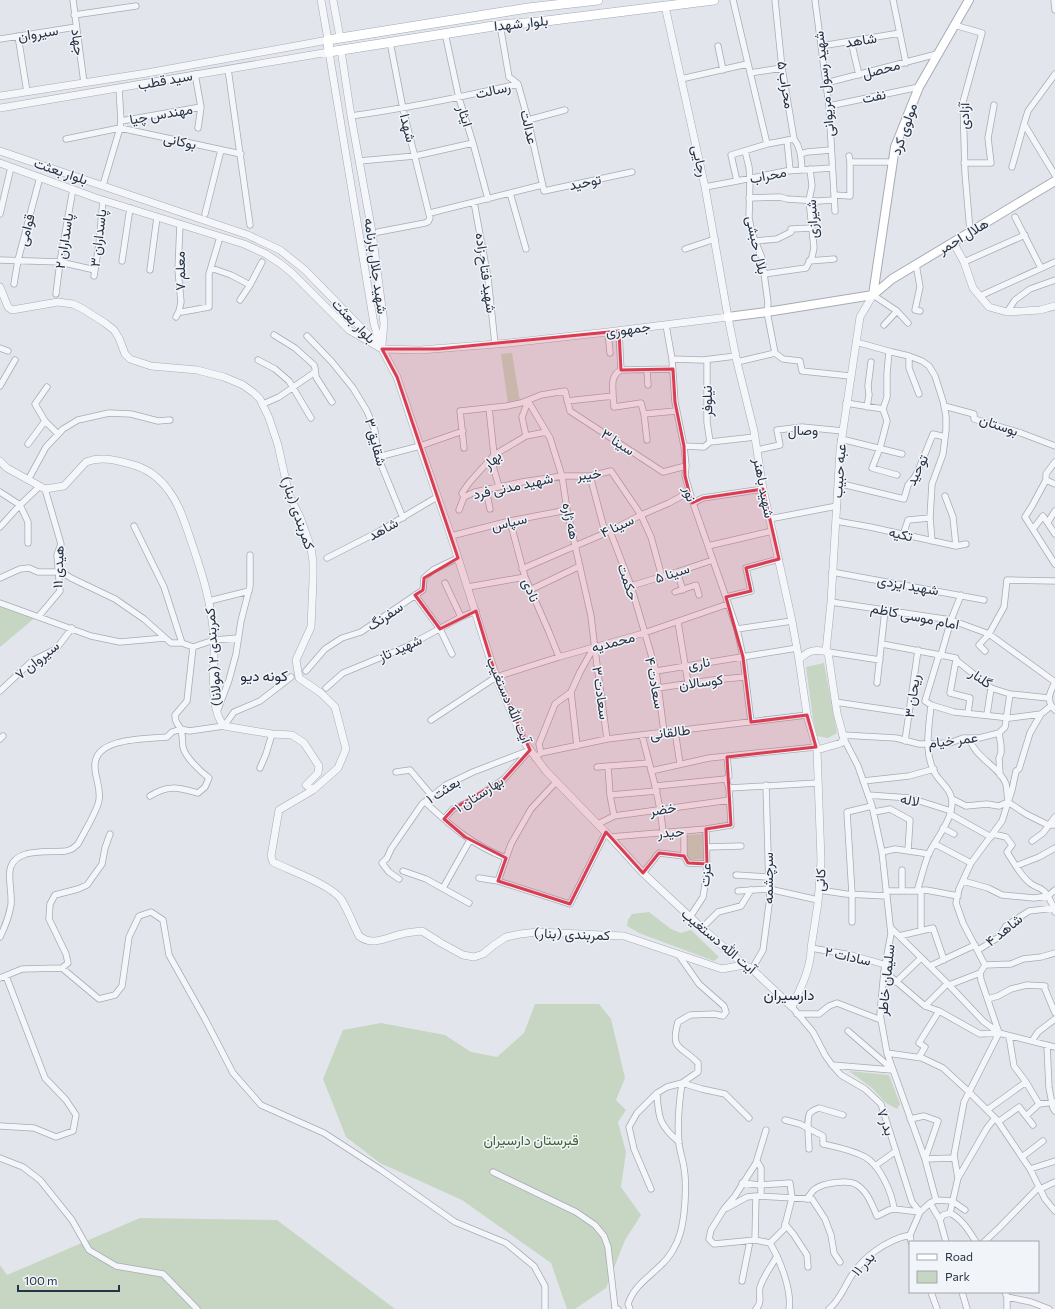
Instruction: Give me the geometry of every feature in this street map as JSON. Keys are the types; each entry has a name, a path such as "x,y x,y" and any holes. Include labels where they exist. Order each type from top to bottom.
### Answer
{"main road":[{"name":"بلوار شهدا","path":"328,40 528,8 598,0"},
{"name":"بلوار شهدا","path":"329,52 445,33 714,0"},
{"name":"مولوی کرد","path":"873,295 895,147 919,86 969,0"},
{"path":"340,37 341,50"},
{"path":"328,40 329,52"},
{"name":"هلال احمر","path":"873,295 892,279 1055,181"},
{"name":"جمهوری","path":"728,317 873,295"}],"street":[{"name":"جهاد","path":"73,0 84,83"},
{"path":"321,0 328,40"},
{"path":"333,0 340,37"},
{"path":"732,0 767,144"},
{"name":"محراب ۵","path":"775,0 782,68 794,139 798,145 802,169"},
{"name":"شهید رسول مریوانی","path":"815,0 829,106 835,211"},
{"path":"893,0 906,62"},
{"path":"1054,0 1055,10"},
{"path":"74,14 136,6"},
{"name":"رجایی","path":"665,6 705,187 728,317"},
{"name":"آزادی","path":"954,25 982,33 963,102 964,163 970,231"},
{"name":"عدالت","path":"500,26 509,77 518,84 528,120 542,185"},
{"name":"سیروان","path":"0,39 76,27"},
{"name":"ایثار","path":"445,33 459,98 474,143 488,199"},
{"name":"شاهد","path":"821,46 900,33"},
{"path":"18,36 27,92"},
{"name":"سید قطب","path":"0,96 84,83 328,40"},
{"path":"851,41 859,75"},
{"name":"شهدا","path":"390,42 403,109 430,213"},
{"path":"718,46 723,70"},
{"name":"شهید جلال بارنامه","path":"341,50 351,116 372,232 384,323 382,349"},
{"name":"سید قطب","path":"0,108 329,52"},
{"name":"شهید جلال بارنامه","path":"329,52 374,324 382,349"},
{"name":"محصل","path":"826,83 937,54"},
{"path":"681,79 747,64"},
{"path":"750,73 782,68"},
{"path":"228,69 250,225"},
{"path":"195,74 201,107 198,128"},
{"path":"1012,167 1028,111 1055,74"},
{"name":"رسالت","path":"351,116 403,109 518,84"},
{"name":"نفت","path":"829,106 919,86"},
{"path":"102,185 120,128 119,88"},
{"path":"964,163 991,163 988,138 994,106"},
{"name":"مهندس چیا","path":"120,121 201,107"},
{"path":"528,120 565,110"},
{"path":"1024,124 1055,175"},
{"path":"66,139 120,128"},
{"name":"بوکانی","path":"120,128 241,154"},
{"path":"737,182 731,155 767,144 794,139"},
{"path":"787,140 790,170"},
{"path":"359,161 415,156 474,143"},
{"name":"بلوار بعثت","path":"0,150 248,235 280,250 309,273 382,349"},
{"path":"205,214 221,150"},
{"path":"800,154 831,150"},
{"name":"بلال حبشی","path":"745,151 750,179 749,218 752,233 762,258 768,303 767,312 775,353"},
{"path":"749,198 780,197 787,200 818,201 850,196 849,159 893,162"},
{"name":"بلوار بعثت","path":"0,163 103,200 255,249 275,259 292,273 350,330 382,349"},
{"path":"0,214 11,167"},
{"name":"محراب","path":"705,187 737,182 790,170 832,168"},
{"name":"شیرازی","path":"764,274 806,268 814,248 809,200 812,186 810,169"},
{"name":"توحید","path":"542,185 544,191 632,172"},
{"name":"قوامی","path":"14,284 18,260 40,177"},
{"path":"378,232 425,223 429,220 430,213 542,185"},
{"name":"پاسداران ۲","path":"56,294 73,189"},
{"path":"510,193 526,249"},
{"name":"پاسداران ۳","path":"60,262 94,273 103,200"},
{"name":"شهید فتاح زاده","path":"474,202 488,278 495,344"},
{"path":"122,261 130,208"},
{"path":"150,270 157,217"},
{"path":"1015,217 1041,268"},
{"name":"معلم ۷","path":"176,317 181,302 178,270 180,224"},
{"path":"755,241 777,239 791,232 791,229 812,228"},
{"path":"964,262 1025,235"},
{"path":"179,311 182,312 209,308 208,277 220,237"},
{"path":"685,249 715,239"},
{"path":"954,242 964,262 972,288 989,307 1007,312 1040,310 1055,306"},
{"path":"809,261 834,259"},
{"path":"0,260 60,262"},
{"path":"240,300 262,262"},
{"path":"980,296 1055,262"},
{"path":"916,264 920,286 915,310 920,311"},
{"path":"211,268 231,275 250,285"},
{"path":"1007,312 1015,300 1030,289 1055,280"},
{"name":"کمربندی (بنار)","path":"0,287 8,307 12,310 58,302 73,304 84,309 114,330 119,338 125,354 130,359 151,366 197,370 224,377 243,385 254,392 263,404 278,446 289,495 300,517 311,548 313,562 314,580 311,627 296,660 299,678 321,693 335,707 346,749 338,768 313,790 279,810 271,856 273,862 322,884 332,891 340,899 359,936 364,940 381,940 403,933 422,931 463,955 474,957 483,954 506,937 520,934 538,932 624,936 722,970 744,965"},
{"path":"873,295 896,311 908,323"},
{"name":"عبه حبیب","path":"827,652 842,431 860,317 873,295"},
{"path":"884,325 896,311"},
{"name":"جمهوری","path":"382,349 420,350 495,344 619,331 728,317"},
{"name":"شهید باهنر","path":"728,317 755,437 769,519 792,621 807,715 816,748"},
{"name":"نور","path":"666,325 672,359 676,411 684,446 686,466 685,476 689,492 737,629 743,657 751,722"},
{"path":"619,331 621,370"},
{"path":"608,332 610,353"},
{"path":"274,335 295,348 314,365 316,377 332,402"},
{"name":"شقایق ۳","path":"307,336 332,362 353,388 365,406 373,425 378,458 403,518"},
{"path":"856,342 909,356 929,366 935,376 944,406 946,424 943,454 932,484 930,518 932,541"},
{"path":"0,348 8,350"},
{"name":"آیت الله دستغیب","path":"382,349 397,377 476,611 496,677 517,726 530,750 538,756 556,782 608,834 643,873 744,965 752,969 792,1007"},
{"path":"890,352 887,377 887,397 883,409 887,422 880,448 872,468 897,475"},
{"path":"672,359 737,359 775,353 782,359 800,361 802,371 850,376"},
{"path":"909,356 909,368 919,394"},
{"path":"0,386 3,376 15,360"},
{"path":"258,360 275,369 289,381 311,418"},
{"name":"نیلوفر","path":"707,360 707,422 710,442"},
{"path":"867,407 870,396 868,386 871,362"},
{"path":"647,440 644,414 641,403 614,408 612,379 615,374 621,370 673,369"},
{"path":"647,370 648,385"},
{"path":"263,404 279,397 315,372"},
{"path":"47,387 35,404 45,421 58,434"},
{"name":"سینا ۳","path":"528,401 541,395 565,391 570,411 663,472 686,466"},
{"path":"568,401 613,396"},
{"path":"464,448 460,411 508,406 528,401"},
{"path":"526,436 522,417 528,401"},
{"name":"هه ژاره","path":"528,401 550,438 562,476 591,616 594,646"},
{"path":"846,403 883,409"},
{"name":"بوستان","path":"944,406 974,414 974,418 1055,446"},
{"path":"489,408 492,457 499,487"},
{"path":"644,414 676,411"},
{"path":"28,480 46,448 63,429 78,420 105,413 131,414 158,421 170,420"},
{"path":"28,444 45,421"},
{"name":"وصال","path":"757,450 780,445 777,430 802,427 842,431"},
{"path":"378,458 420,446 463,431"},
{"name":"بهار","path":"459,510 464,497 462,493 492,457 526,436 546,432"},
{"name":"توحید","path":"838,483 904,499 908,485 918,471 933,434 945,437"},
{"path":"684,446 704,447 710,442 755,437"},
{"path":"841,439 902,454"},
{"name":"کمربندی ۲ (مولانا)","path":"42,488 64,486 82,465 90,460 109,459 139,466 152,473 168,490 179,506 199,561 209,601 214,640 213,694 219,720 224,726 272,734 292,734 304,743 318,766 318,773 306,785 313,790"},
{"path":"1055,462 1046,474 1046,480 1025,517 1055,564"},
{"path":"0,527 20,505 42,488 1,464"},
{"name":"خیبر","path":"562,476 590,476 611,471 641,515"},
{"name":"شهید مدنی فرد","path":"464,497 475,492 562,476"},
{"name":"حکمت","path":"590,476 608,532 631,586 644,633"},
{"path":"1046,480 1055,484"},
{"name":"هیدی ۱۱","path":"39,616 60,591 58,555 61,544 42,488"},
{"path":"693,503 703,498 763,489"},
{"path":"486,490 490,509"},
{"path":"0,492 20,505 28,522 28,544"},
{"name":"سینا ۴","path":"522,569 608,532 689,492"},
{"path":"945,496 953,517 956,546"},
{"name":"شاهد","path":"327,558 378,532 437,497"},
{"path":"769,519 836,506"},
{"name":"سپاس","path":"451,536 510,521 568,510"},
{"path":"1048,522 1055,511"},
{"path":"641,515 651,537 662,577"},
{"path":"1033,529 1043,516 1055,534"},
{"path":"903,535 908,520 930,518"},
{"name":"نادی","path":"510,521 522,569 559,657"},
{"name":"تکیه","path":"836,521 956,546 966,544"},
{"path":"134,526 164,587 182,644"},
{"path":"708,546 772,531"},
{"path":"217,712 229,680 236,654 238,638 250,586 250,555"},
{"name":"سفرنگ","path":"306,671 325,649 342,638 361,632 422,590 424,578 433,570 458,558"},
{"path":"726,597 751,591 746,568 779,559"},
{"name":"سینا ۵","path":"631,586 713,560"},
{"path":"530,590 580,566"},
{"path":"0,578 20,569 29,568 38,572 58,572 115,599 144,619 171,643 193,647 214,640 238,638"},
{"path":"677,572 683,590"},
{"name":"شهید ایزدی","path":"832,572 984,600"},
{"path":"468,587 525,577"},
{"path":"985,651 979,645 989,634 1004,607 1007,580 1055,581"},
{"path":"445,583 461,617"},
{"path":"675,592 696,585 699,595"},
{"path":"209,601 249,590"},
{"path":"415,595 440,629 452,654"},
{"path":"961,595 951,620 941,655 938,658 925,701 931,706 954,712 1007,718 1041,714 1053,708 1049,698 1055,682"},
{"path":"0,602 91,636 120,642 165,638"},
{"name":"امام موسی کاظم","path":"831,602 951,620 989,634 1055,682"},
{"name":"محمدیه","path":"431,720 496,677 594,646 644,633 728,604"},
{"path":"877,683 885,610"},
{"name":"شهید تاز","path":"326,688 343,673 406,647 461,617 476,611"},
{"path":"737,629 792,621"},
{"path":"678,622 688,684"},
{"name":"سیروان ۷","path":"0,691 32,661 56,649 72,628"},
{"name":"سعادت ۴","path":"644,633 656,671 664,732"},
{"name":"گلنار","path":"882,644 956,658 956,660 991,688 1010,694 1049,698"},
{"path":"538,756 539,744 555,704 571,692 594,646"},
{"name":"سعادت ۳","path":"594,646 607,739"},
{"path":"150,796 160,790 175,787 198,793 205,787 209,778 190,759 183,749 180,729 175,723 175,714 187,701 193,647"},
{"name":"ناری","path":"656,671 685,665 797,648"},
{"path":"799,660 806,653 819,650 880,660"},
{"name":"ریحان ۳","path":"905,741 918,650"},
{"path":"651,771 709,758 816,748 841,743 843,737 835,702 827,652"},
{"path":"956,660 950,693 970,698 968,713"},
{"path":"0,937 7,922 11,904 7,869 13,859 27,853 66,851 72,849 78,844 99,802 100,791 94,767 96,756 102,749 122,741 167,737 172,732 180,729 189,731 224,726 234,712 260,701 291,677"},
{"name":"کوسالان","path":"658,688 745,677"},
{"path":"987,715 991,688"},
{"path":"571,692 577,746"},
{"path":"1000,775 1001,746 999,733 1005,727 1010,694"},
{"path":"835,702 909,713"},
{"path":"921,931 919,891 929,854 943,828 952,804 952,799 947,788 936,775 930,759 928,743 931,706"},
{"path":"985,965 963,923 956,904 959,889 971,863 1002,821 1016,771 1019,769 1030,733 1041,714"},
{"name":"طالقانی","path":"538,756 607,739 807,715"},
{"path":"675,731 680,764"},
{"name":"عمر خیام","path":"843,737 896,738 919,744 950,743 963,738 979,738 999,733"},
{"path":"260,768 272,734"},
{"path":"642,735 661,809 663,832"},
{"name":"سلیمان خاطر","path":"843,737 858,766 873,809 882,852 891,934 884,972 880,1014 887,1053 925,1159 936,1200"},
{"path":"969,738 977,753 1000,775 1006,785 1008,802 1026,814 1046,824 1053,824"},
{"name":"کانی","path":"792,1007 804,981 811,956 819,890 821,860 816,748"},
{"name":"بعثت ۱","path":"399,879 389,872 382,862 387,858 391,849 422,804 446,785 473,772 530,750"},
{"name":"بهارستان ۱","path":"444,819 453,809 470,801 504,779 530,750"},
{"path":"727,757 728,776 726,778 730,800"},
{"path":"597,767 649,763"},
{"path":"608,766 610,795 614,816"},
{"path":"863,781 909,776 934,769"},
{"path":"396,772 410,770 432,796"},
{"path":"610,795 726,778"},
{"path":"498,881 511,844 531,809 556,782"},
{"path":"728,788 818,783"},
{"name":"سرچشمه","path":"752,969 763,950 770,897 768,877 766,785"},
{"name":"لاله","path":"868,795 910,798 950,812 992,836 1006,837 1012,845 1007,852 1016,866"},
{"path":"952,799 966,806 987,804 999,806 1008,802"},
{"name":"خضر","path":"598,824 614,816 730,800"},
{"name":"حیدر","path":"608,834 706,829 731,825 730,800"},
{"path":"425,802 470,840 491,853 506,858"},
{"path":"852,922 852,894 847,812 890,809 910,820 908,851"},
{"path":"1032,841 1053,824 1055,817"},
{"path":"943,828 954,834"},
{"name":"عزت","path":"690,917 703,897 707,872 706,829"},
{"path":"684,830 684,856 688,863 707,864"},
{"path":"62,968 68,962 66,954 48,919 50,904 55,896 87,885 102,864 104,848 110,834"},
{"path":"479,878 498,881 570,904 608,834"},
{"path":"443,888 470,840"},
{"path":"935,844 971,863"},
{"path":"707,847 741,846"},
{"path":"1055,848 1039,857 1016,866 1026,880 1032,885 1044,890 1055,909"},
{"path":"882,852 895,849 929,854"},
{"path":"643,873 659,853 684,856"},
{"path":"902,870 902,891"},
{"path":"403,872 426,879 469,903"},
{"path":"736,875 768,877"},
{"path":"963,881 988,888 1002,895 1034,898 1048,896 1055,890"},
{"path":"738,891 769,889 818,900"},
{"path":"702,928 718,912 740,906 751,890"},
{"path":"819,890 852,894 887,894 902,891 926,890 958,896"},
{"name":"شاهد ۴","path":"930,966 977,948 999,937 1006,926 1029,911 1055,909"},
{"path":"0,1126 34,1128 56,1137 73,1131 76,1115 66,1100 46,1078 3,977 22,969 62,968 99,999 115,994 122,986 129,937 139,916 152,912 163,920 169,955 205,1018 233,1073 260,1105 324,1133 381,1170 455,1222 506,1243 534,1266 545,1286 545,1309"},
{"path":"890,928 930,966 983,1021 999,1034"},
{"path":"899,936 933,928 944,960"},
{"name":"سادات ۲","path":"811,948 851,955 886,965"},
{"path":"985,965 1010,964 1023,959 1055,953"},
{"path":"651,1189 634,1149 629,1127 637,1114 658,1093 682,1083 698,1072 698,1063 675,1043 675,1034 678,1022 690,1015 714,1014 723,1016 726,1012 724,1006 699,984 678,954"},
{"path":"896,982 921,958"},
{"path":"924,1006 948,985 980,973 985,965"},
{"path":"884,972 924,1006 939,1012 980,1034 999,1034 1055,1047"},
{"path":"958,1178 954,1158 964,1102 999,1034 980,973"},
{"path":"988,999 998,996 1011,989 1028,985 1045,987 1055,1013"},
{"path":"798,1014 819,1014 829,1006 837,1003 881,1020"},
{"name":"بدر ۷","path":"792,1007 813,1032 832,1065 841,1074 866,1090 881,1104 912,1202 920,1212"},
{"path":"919,1057 925,1047 919,1042 939,1012"},
{"path":"1032,1041 1038,1032 1055,1019"},
{"path":"848,1031 892,1070"},
{"path":"1009,1036 1014,1066 1026,1082 1039,1104"},
{"path":"1047,1045 1049,1088 1055,1111"},
{"path":"887,1053 922,1058 943,1068 969,1092 997,1120 1030,1170 1045,1199 1054,1209"},
{"path":"832,1065 892,1070"},
{"path":"987,1110 1026,1082"},
{"path":"682,1083 702,1090 725,1094 749,1118"},
{"path":"630,1309 628,1304 631,1296 642,1282 668,1258 680,1234 685,1185 678,1130 682,1083"},
{"path":"658,1093 658,1107 661,1123 669,1134 679,1142"},
{"path":"1026,1116 1039,1104 1053,1102"},
{"path":"950,1213 958,1178 987,1128 997,1120 1019,1107 1033,1124"},
{"path":"809,1150 808,1128 809,1115 811,1112 819,1108 843,1115"},
{"path":"910,1119 924,1116 938,1121 925,1159 954,1158"},
{"path":"785,1120 808,1128 823,1136 823,1144 842,1148 866,1158 875,1166 891,1193 894,1209"},
{"path":"766,1130 757,1161 711,1230 709,1239 714,1244 752,1241 770,1243"},
{"path":"1022,1157 1043,1141"},
{"path":"875,1166 896,1151"},
{"path":"0,1158 23,1167 40,1180 72,1220 89,1250 116,1266 163,1274 197,1309"},
{"path":"742,1281 752,1241 759,1196 761,1168 757,1161"},
{"path":"1030,1170 1055,1161"},
{"path":"493,1172 576,1212 595,1226 604,1236 608,1247 615,1308 618,1309"},
{"path":"807,1199 815,1189 830,1183 846,1182 856,1184 865,1193 877,1216 894,1209 920,1212"},
{"path":"985,1241 1039,1188 1055,1182"},
{"path":"742,1183 760,1185 790,1183 792,1198 784,1229 770,1243"},
{"path":"724,1209 747,1198 759,1196 812,1199 825,1219 831,1235 834,1253 840,1262"},
{"path":"912,1241 910,1235 920,1212 930,1203 936,1200 952,1201 965,1210"},
{"path":"930,1203 940,1220 946,1241"},
{"path":"940,1220 943,1214 950,1213 956,1216 966,1226 975,1241"},
{"path":"785,1224 807,1255 808,1267"},
{"name":"بدر ۱۱","path":"829,1309 834,1305 852,1276 873,1252 892,1241 910,1235"},
{"path":"770,1243 783,1271 790,1303 789,1309"},
{"path":"756,1309 759,1306 759,1291 762,1281 777,1256"},
{"path":"931,1293 937,1309"},
{"path":"962,1293 967,1309"},
{"path":"1007,1309 1006,1294 1048,1309"}],"highlighted area":[{"path":"619,331 621,370 673,369 675,402 684,446 685,476 692,503 703,498 763,489 779,559 746,568 751,591 726,597 743,657 751,722 807,715 816,747 727,757 731,825 706,829 707,864 688,863 684,856 659,853 643,873 606,832 570,904 498,881 506,858 465,837 444,819 453,809 504,779 530,750 496,677 476,611 440,629 415,595 423,590 424,578 458,558 397,377 382,349 438,349"}],"green space":[{"path":"512,353 520,402 508,404 501,354"},
{"path":"0,604 37,616 0,647"},
{"path":"824,663 837,733 828,738 817,736 813,719 806,667"},
{"path":"704,834 704,859 689,860 686,856 687,835"},
{"path":"649,912 671,929 681,933 691,930 719,957 714,961 639,933 627,926 628,920 632,914"},
{"name":"قبرستان دارسیران","path":"535,1004 599,1004 611,1019 625,1078 616,1100 626,1110 618,1122 626,1152 621,1187 641,1215 625,1240 606,1288 575,1309 567,1309 551,1263 462,1200 380,1163 346,1137 323,1079 343,1030 381,1023 445,1035 471,1052 497,1057 524,1033"},
{"path":"849,1071 889,1075 900,1104 897,1109 886,1103 872,1088"},
{"path":"140,1218 277,1220 395,1309 0,1309 0,1265 7,1275"}],"district":[{"name":"کونه دیو","path":"264,676"},
{"name":"دارسیران","path":"789,995"}]}
